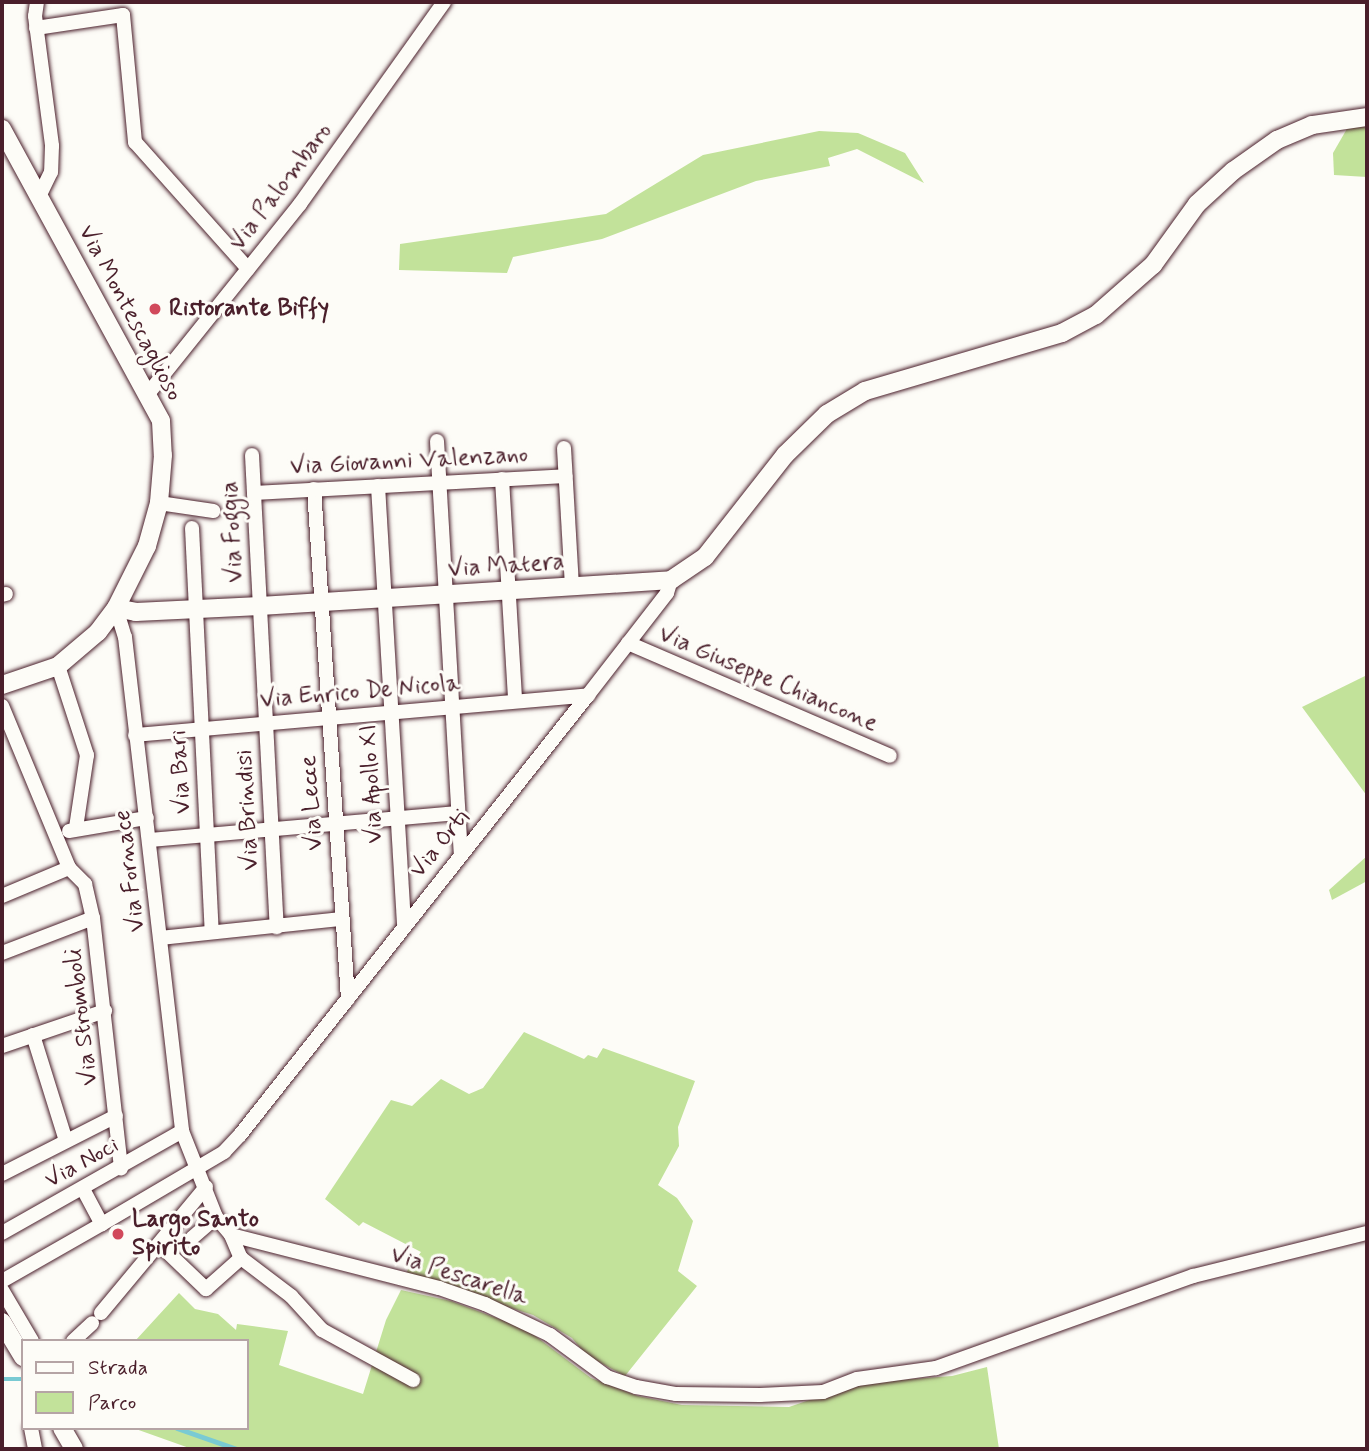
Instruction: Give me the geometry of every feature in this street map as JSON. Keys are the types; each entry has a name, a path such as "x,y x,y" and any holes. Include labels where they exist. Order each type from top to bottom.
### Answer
{"street":[{"path":"37,2 36,28 52,146 51,173 39,197"},
{"name":"Via Palombaro","path":"147,395 248,269 444,2"},
{"path":"36,28 123,15 135,142 248,269"},
{"path":"671,580 705,557 785,455 827,414 865,391 1062,334 1096,315 1153,265 1197,204 1233,171 1276,140 1333,120 1366,115"},
{"name":"Via Montescaglioso","path":"2,129 161,421 159,503 147,546 116,608 98,632 58,666"},
{"path":"437,441 461,855"},
{"path":"564,448 572,586"},
{"name":"Via Foggia","path":"252,454 260,606"},
{"name":"Via Giovanni Valenzano","path":"254,493 566,476"},
{"path":"502,479 516,701"},
{"name":"Via Apollo XI","path":"378,486 395,818 404,924"},
{"name":"Via Lecce","path":"314,489 348,999"},
{"path":"159,503 213,511"},
{"name":"Via Bari","path":"192,528 212,932"},
{"name":"Via Matera","path":"116,608 136,612 321,603 671,580"},
{"name":"Via Orti","path":"2,1281 200,1166 240,1135 404,924 588,695 667,593 671,580"},
{"name":"Via Brindisi","path":"260,606 277,927"},
{"name":"Via Fornace","path":"116,608 125,636 182,1131"},
{"name":"Via Giuseppe Chiancone","path":"628,643 890,756"},
{"path":"2,685 58,666 87,755 76,828"},
{"name":"Via Enrico De Nicola","path":"135,735 588,695"},
{"name":"Via Stromboli","path":"2,706 69,868 85,884 93,918 105,1011 121,1168"},
{"path":"150,840 458,813"},
{"path":"56,837 76,828 147,818"},
{"path":"2,896 69,868"},
{"path":"2,953 93,918"},
{"path":"160,938 342,919"},
{"path":"2,1046 105,1011"},
{"path":"33,1035 66,1141"},
{"path":"2,1174 117,1116"},
{"path":"182,1131 200,1166 216,1217 231,1235 241,1258 291,1296 322,1330 413,1380"},
{"name":"Via Noci","path":"2,1233 121,1168 182,1131"},
{"path":"75,1339 96,1318 206,1187"},
{"path":"83,1189 102,1224"},
{"path":"192,1238 216,1217"},
{"name":"Via Pescarella","path":"231,1235 439,1288 485,1304 550,1335 607,1377 659,1392 797,1395 857,1379 936,1368 1193,1276 1367,1233"},
{"path":"162,1247 206,1289 241,1258"},
{"path":"2,1290 31,1339"},
{"path":"2,1322 21,1354"},
{"path":"32,1430 35,1449"},
{"path":"63,1430 74,1449"}],"green space":[{"path":"1352,120 1367,121 1367,177 1334,175 1333,153"},
{"path":"819,131 858,133 905,153 924,183 857,149 828,158 830,166 756,181 602,239 513,257 507,273 399,270 400,244 606,214 703,155"},
{"path":"1367,675 1367,796 1302,707"},
{"path":"1367,856 1367,881 1332,900 1329,890"},
{"path":"524,1032 584,1059 588,1055 597,1058 603,1048 695,1081 678,1127 679,1146 658,1185 677,1198 693,1221 678,1271 697,1286 625,1376 586,1355 572,1338 533,1315 405,1274 421,1252 363,1222 359,1226 325,1199 391,1100 412,1106 441,1079 469,1094 483,1088"},
{"path":"401,1290 451,1301 526,1329 591,1378 638,1396 682,1405 789,1407 859,1383 952,1376 987,1367 999,1449 192,1449 139,1430 248,1430 248,1339 137,1339 179,1293 195,1309 218,1314 236,1330 237,1324 288,1331 279,1365 363,1394 386,1320"}],"waterway":[{"path":"2,1379 21,1379"},
{"path":"183,1430 237,1449"}],"place":[{"name":"Ristorante Biffy","path":"155,309"},
{"name":"Largo Santo Spirito","path":"118,1234"}]}
